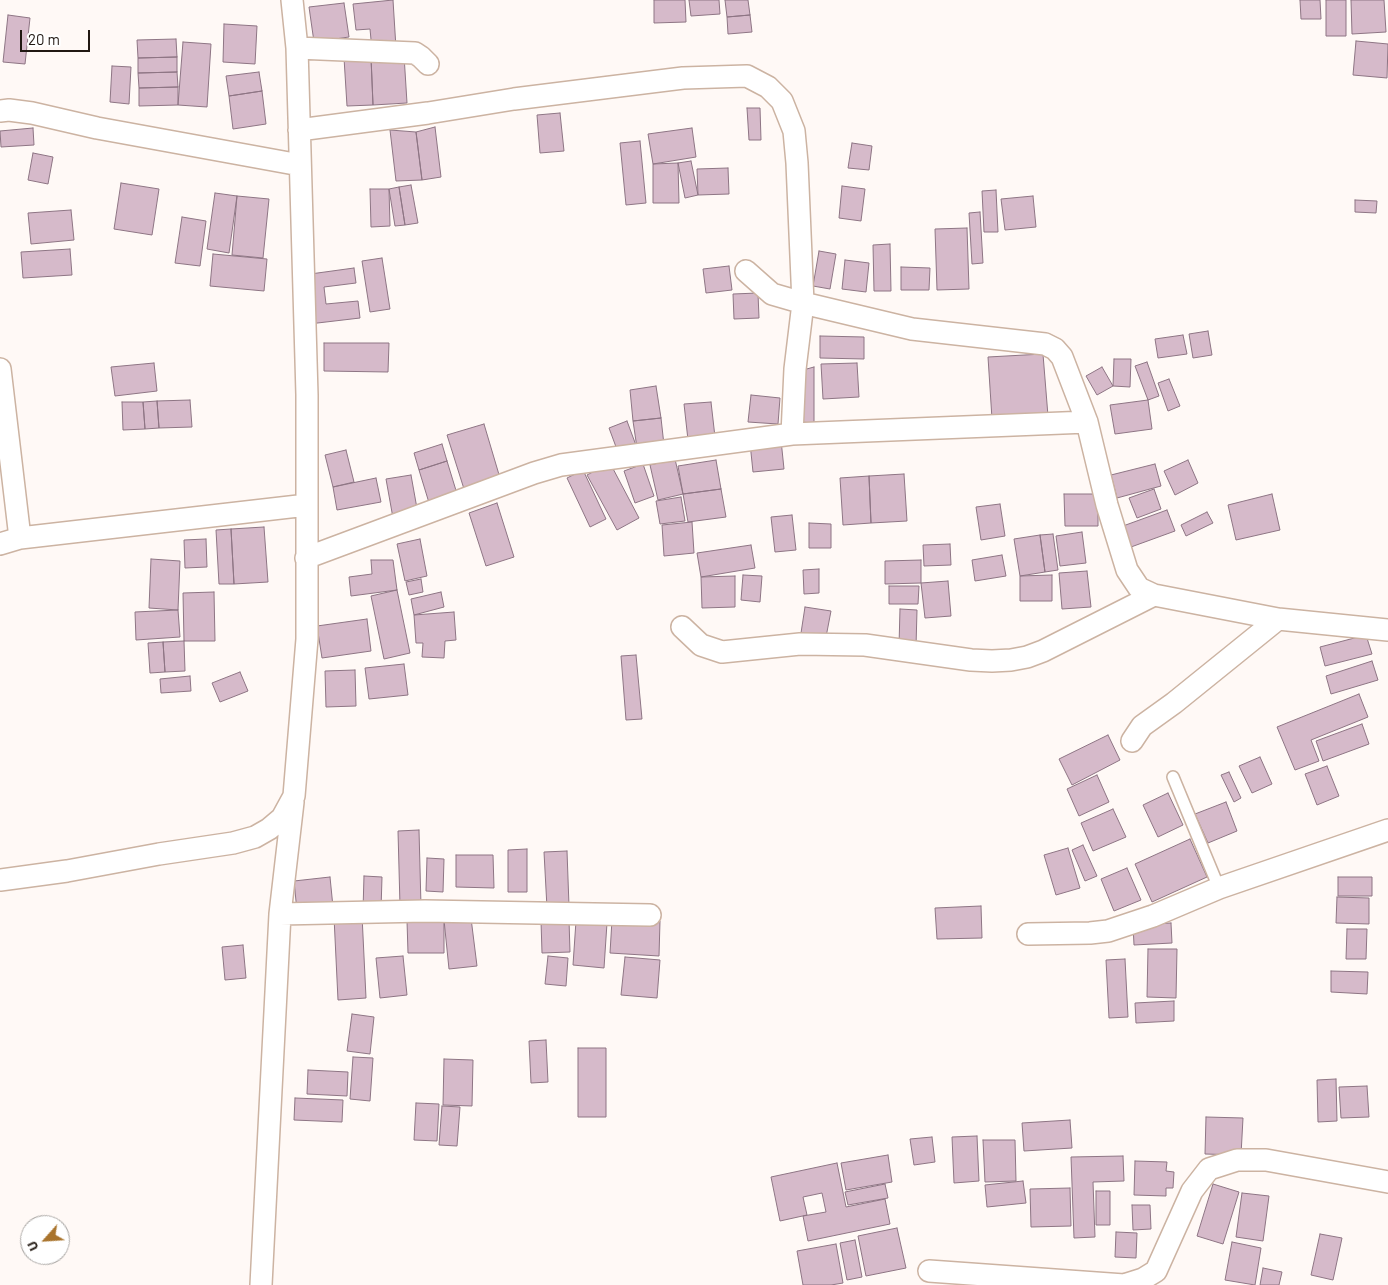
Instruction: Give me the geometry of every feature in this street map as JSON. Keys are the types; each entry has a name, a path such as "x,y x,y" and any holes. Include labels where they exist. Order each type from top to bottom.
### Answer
{"street":[{"path":"261,1285 280,914 294,796 307,639 307,395 297,48 292,0"},
{"path":"297,48 415,53 421,56 428,64"},
{"path":"299,130 428,113 514,99 684,78 747,76 768,87 782,102 794,131 803,303 795,369 792,434"},
{"path":"0,111 9,110 32,113 97,128 300,165"},
{"path":"746,270 772,294 803,303 912,329 1050,346 1059,352 1087,422 1107,505 1126,570 1139,588 1154,595 1278,618 1388,630"},
{"path":"0,369 10,541 307,506"},
{"path":"306,558 561,465 792,434 1087,422"},
{"path":"682,627 701,645 722,652 800,644 865,645 971,660 1011,660 1043,651 1154,595"},
{"path":"1132,741 1142,726 1174,703 1278,618"},
{"path":"0,880 67,871 248,839 269,829 282,818 294,796"},
{"path":"1028,934 1108,931 1152,916 1219,888 1388,830"},
{"path":"280,914 425,911 650,915"},
{"path":"929,1271 1124,1285 1143,1279 1156,1271 1192,1191 1209,1169 1237,1160 1266,1160 1388,1182"}],"lane":[{"path":"1173,777 1219,888"}],"building":[{"path":"393,0 396,48 372,50 370,29 356,30 353,4"},
{"path":"654,0 685,0 686,22 654,23"},
{"path":"689,0 719,0 720,14 691,16"},
{"path":"725,0 748,0 750,15 727,17"},
{"path":"1300,0 1320,0 1321,19 1301,19"},
{"path":"1326,0 1346,0 1346,36 1326,36"},
{"path":"1351,0 1384,0 1386,32 1352,34"},
{"path":"344,3 349,37 314,42 309,7"},
{"path":"8,15 30,18 25,64 3,62"},
{"path":"750,15 752,32 728,34 727,17"},
{"path":"224,24 257,26 255,64 223,62"},
{"path":"176,39 177,57 138,58 137,40"},
{"path":"1356,41 1388,44 1387,78 1353,75"},
{"path":"183,42 211,44 207,107 178,105"},
{"path":"404,55 407,103 373,105 371,57"},
{"path":"177,57 177,72 138,73 138,58"},
{"path":"371,57 373,105 347,106 344,58"},
{"path":"112,66 131,67 129,104 110,102"},
{"path":"177,72 178,87 139,88 138,73"},
{"path":"259,72 262,91 229,96 226,76"},
{"path":"178,87 178,105 139,106 139,88"},
{"path":"262,91 266,124 233,129 229,96"},
{"path":"747,108 760,108 761,140 749,140"},
{"path":"560,113 564,151 540,153 537,115"},
{"path":"435,127 441,177 422,180 416,132"},
{"path":"33,128 34,145 1,147 0,131"},
{"path":"692,128 696,157 653,164 648,134"},
{"path":"390,130 416,132 422,180 396,181"},
{"path":"640,141 646,203 626,205 620,143"},
{"path":"852,143 872,146 869,170 848,168"},
{"path":"33,153 53,157 48,184 28,180"},
{"path":"691,161 698,195 685,198 678,163"},
{"path":"678,163 679,203 653,203 653,164"},
{"path":"728,168 729,194 698,195 697,169"},
{"path":"121,183 159,189 152,235 114,229"},
{"path":"411,185 418,223 405,225 399,187"},
{"path":"842,186 865,189 861,221 839,218"},
{"path":"399,187 405,225 395,226 389,189"},
{"path":"370,189 389,189 390,226 371,227"},
{"path":"996,190 998,232 984,232 982,191"},
{"path":"215,193 237,196 229,253 207,249"},
{"path":"237,196 269,199 263,258 232,255"},
{"path":"1033,196 1036,227 1005,230 1001,199"},
{"path":"1355,200 1377,201 1376,213 1355,212"},
{"path":"71,210 74,240 31,244 28,213"},
{"path":"980,212 983,263 972,264 969,213"},
{"path":"182,217 206,221 200,266 175,263"},
{"path":"967,228 969,289 937,290 935,229"},
{"path":"890,244 891,291 874,291 873,245"},
{"path":"70,249 72,275 23,278 21,252"},
{"path":"819,251 836,254 830,289 813,286"},
{"path":"213,254 267,259 264,291 210,286"},
{"path":"382,258 390,309 370,312 362,261"},
{"path":"845,260 869,263 866,292 842,289"},
{"path":"729,266 732,290 706,293 703,269"},
{"path":"901,267 930,268 929,290 901,290"},
{"path":"354,268 356,283 324,287 326,304 358,301 360,318 309,324 303,275"},
{"path":"758,293 759,318 734,319 733,294"},
{"path":"1208,331 1212,355 1193,358 1189,334"},
{"path":"1183,335 1187,354 1158,358 1155,339"},
{"path":"820,336 864,337 864,359 820,358"},
{"path":"324,343 389,343 388,372 324,371"},
{"path":"1043,354 1048,416 992,419 988,357"},
{"path":"1114,359 1131,359 1130,387 1113,386"},
{"path":"1147,362 1159,396 1148,400 1135,366"},
{"path":"154,363 157,391 115,396 111,367"},
{"path":"857,363 859,397 823,399 821,364"},
{"path":"814,367 814,423 799,422 803,370"},
{"path":"1102,367 1113,386 1097,395 1086,376"},
{"path":"1169,379 1180,406 1168,411 1158,383"},
{"path":"656,386 661,418 633,421 630,390"},
{"path":"751,395 780,398 778,424 748,422"},
{"path":"190,400 192,427 159,428 157,401"},
{"path":"1148,400 1152,429 1115,434 1110,405"},
{"path":"157,401 159,428 145,429 143,402"},
{"path":"122,402 143,402 145,429 123,430"},
{"path":"711,402 715,437 688,440 684,404"},
{"path":"661,418 664,445 637,448 633,421"},
{"path":"627,421 637,448 619,455 609,428"},
{"path":"484,424 500,478 464,489 447,435"},
{"path":"781,440 784,469 753,472 750,443"},
{"path":"442,444 447,461 419,470 414,453"},
{"path":"346,450 354,482 333,487 325,455"},
{"path":"675,459 683,494 658,500 650,465"},
{"path":"716,460 721,489 683,494 678,466"},
{"path":"1188,460 1198,483 1175,495 1164,471"},
{"path":"447,461 458,497 430,506 419,470"},
{"path":"610,463 639,518 617,530 587,475"},
{"path":"643,464 654,496 635,503 624,471"},
{"path":"1155,464 1161,486 1117,498 1111,475"},
{"path":"583,470 606,519 590,527 567,478"},
{"path":"904,474 907,521 871,523 869,476"},
{"path":"411,475 418,514 393,518 386,479"},
{"path":"869,476 871,523 843,525 840,478"},
{"path":"376,478 381,502 337,510 333,487"},
{"path":"721,489 726,517 688,522 683,494"},
{"path":"1154,489 1161,509 1137,518 1129,498"},
{"path":"1064,494 1098,494 1098,526 1065,526"},
{"path":"1272,494 1280,530 1236,540 1228,505"},
{"path":"681,497 685,521 660,524 656,501"},
{"path":"497,503 514,557 486,566 469,513"},
{"path":"1000,504 1005,536 981,540 976,507"},
{"path":"1167,510 1175,531 1131,547 1123,526"},
{"path":"1207,512 1213,523 1186,536 1181,525"},
{"path":"792,515 796,550 775,552 771,517"},
{"path":"692,522 694,553 664,556 662,525"},
{"path":"809,523 831,524 831,548 809,548"},
{"path":"264,527 268,582 234,584 231,529"},
{"path":"231,529 234,584 219,584 216,530"},
{"path":"1082,532 1086,563 1060,566 1056,536"},
{"path":"1053,534 1058,570 1045,572 1040,535"},
{"path":"1040,535 1045,572 1020,576 1014,539"},
{"path":"206,539 207,567 185,568 184,540"},
{"path":"420,539 427,576 405,581 397,544"},
{"path":"950,544 951,565 924,566 923,545"},
{"path":"751,545 755,568 701,577 697,553"},
{"path":"1002,555 1006,576 975,581 972,560"},
{"path":"151,559 180,561 178,610 149,608"},
{"path":"371,560 393,560 397,590 351,596 349,577 372,574"},
{"path":"921,560 921,583 885,584 885,561"},
{"path":"819,569 819,593 804,594 803,570"},
{"path":"1087,571 1091,607 1062,609 1059,573"},
{"path":"743,575 762,576 760,602 741,600"},
{"path":"1052,575 1052,601 1020,601 1020,576"},
{"path":"735,576 735,607 702,608 701,577"},
{"path":"421,579 423,592 409,595 406,582"},
{"path":"948,581 951,616 925,618 921,583"},
{"path":"889,586 919,586 918,604 889,604"},
{"path":"397,590 410,653 384,659 371,596"},
{"path":"214,592 215,641 184,641 183,593"},
{"path":"441,592 444,607 414,615 411,599"},
{"path":"805,607 831,611 826,637 801,633"},
{"path":"900,609 917,610 916,647 899,646"},
{"path":"178,610 180,637 136,640 135,612"},
{"path":"454,612 456,640 445,641 444,658 422,657 423,643 416,643 414,615"},
{"path":"367,619 371,651 322,658 317,626"},
{"path":"1366,635 1372,654 1325,666 1320,647"},
{"path":"184,641 185,671 165,672 163,642"},
{"path":"163,642 165,672 150,673 148,643"},
{"path":"636,655 642,719 626,720 621,656"},
{"path":"1372,661 1378,680 1331,694 1326,676"},
{"path":"404,664 408,695 369,699 365,668"},
{"path":"355,670 356,706 326,707 325,671"},
{"path":"240,672 248,691 220,702 212,683"},
{"path":"190,676 191,691 161,693 160,679"},
{"path":"1359,694 1368,717 1311,740 1319,761 1295,770 1277,727"},
{"path":"1362,724 1369,744 1323,761 1316,741"},
{"path":"1108,735 1120,760 1072,785 1059,759"},
{"path":"1260,757 1272,784 1252,793 1239,766"},
{"path":"1327,766 1339,796 1317,805 1305,774"},
{"path":"1229,772 1241,798 1234,802 1221,775"},
{"path":"1097,775 1109,802 1079,816 1067,789"},
{"path":"1168,793 1183,825 1158,837 1143,805"},
{"path":"1226,802 1237,831 1208,843 1195,814"},
{"path":"1113,809 1126,837 1093,851 1081,823"},
{"path":"419,830 421,906 400,906 398,831"},
{"path":"1190,839 1207,877 1152,902 1135,864"},
{"path":"1083,845 1097,876 1085,881 1072,850"},
{"path":"1068,848 1080,888 1056,895 1044,855"},
{"path":"527,849 527,892 508,892 508,850"},
{"path":"567,851 569,906 547,908 544,852"},
{"path":"456,855 493,855 494,888 456,887"},
{"path":"427,858 444,859 443,892 426,891"},
{"path":"1127,868 1141,900 1114,911 1101,879"},
{"path":"364,876 382,877 381,910 363,910"},
{"path":"330,877 333,907 297,911 294,881"},
{"path":"1338,877 1372,877 1372,896 1338,896"},
{"path":"1337,897 1369,898 1369,924 1336,923"},
{"path":"981,906 982,938 937,939 935,908"},
{"path":"362,915 366,998 338,1000 334,917"},
{"path":"471,918 477,966 449,969 444,920"},
{"path":"444,920 444,953 408,953 407,921"},
{"path":"569,920 570,952 542,953 541,921"},
{"path":"612,920 660,921 659,956 610,953"},
{"path":"576,921 607,923 604,968 573,965"},
{"path":"1171,923 1172,943 1134,945 1133,925"},
{"path":"1347,929 1367,929 1366,959 1346,959"},
{"path":"243,945 246,978 225,980 222,947"},
{"path":"1148,949 1177,949 1176,998 1147,997"},
{"path":"403,956 407,995 380,998 376,958"},
{"path":"548,956 568,958 566,986 545,984"},
{"path":"625,957 660,960 657,998 621,995"},
{"path":"1125,959 1128,1017 1109,1018 1106,960"},
{"path":"1331,971 1368,972 1367,994 1331,992"},
{"path":"1174,1001 1174,1021 1136,1023 1135,1003"},
{"path":"352,1014 374,1017 370,1054 347,1051"},
{"path":"546,1040 548,1082 531,1083 529,1041"},
{"path":"578,1048 606,1048 606,1117 578,1117"},
{"path":"353,1057 373,1058 370,1101 350,1099"},
{"path":"444,1059 473,1060 472,1106 443,1105"},
{"path":"308,1070 348,1072 347,1096 307,1094"},
{"path":"1336,1079 1337,1121 1318,1122 1317,1080"},
{"path":"1367,1086 1369,1117 1341,1118 1339,1087"},
{"path":"295,1098 343,1100 342,1122 294,1120"},
{"path":"416,1103 439,1104 437,1141 414,1140"},
{"path":"442,1106 460,1107 457,1146 439,1145"},
{"path":"1206,1117 1243,1118 1241,1155 1205,1154"},
{"path":"1070,1120 1072,1148 1024,1151 1022,1123"},
{"path":"977,1136 979,1181 954,1183 952,1137"},
{"path":"932,1137 935,1162 914,1165 910,1139"},
{"path":"983,1140 1015,1140 1016,1181 985,1182"},
{"path":"888,1155 892,1182 846,1190 841,1163"},
{"path":"1123,1156 1124,1181 1093,1182 1095,1237 1074,1238 1071,1157"},
{"path":"1135,1161 1167,1162 1166,1171 1174,1172 1173,1188 1166,1188 1166,1196 1134,1195"},
{"path":"837,1163 846,1207 885,1199 890,1224 808,1241 803,1216 826,1212 822,1193 803,1197 807,1215 780,1221 771,1177"},
{"path":"1023,1181 1026,1203 987,1207 985,1185"},
{"path":"885,1184 888,1198 848,1205 845,1192"},
{"path":"1213,1184 1239,1192 1223,1244 1197,1236"},
{"path":"1070,1188 1071,1226 1031,1227 1030,1189"},
{"path":"1096,1191 1110,1191 1110,1225 1096,1225"},
{"path":"1242,1193 1269,1196 1263,1241 1236,1237"},
{"path":"1132,1205 1150,1205 1151,1229 1133,1230"},
{"path":"897,1228 906,1268 866,1276 858,1236"},
{"path":"1116,1232 1137,1233 1136,1258 1115,1257"},
{"path":"1320,1234 1342,1238 1333,1280 1311,1275"},
{"path":"855,1240 862,1277 847,1280 840,1243"},
{"path":"1232,1242 1261,1248 1255,1285 1225,1280"},
{"path":"836,1244 843,1283 803,1285 797,1251"},
{"path":"1263,1268 1282,1272 1279,1285 1260,1285"}]}
